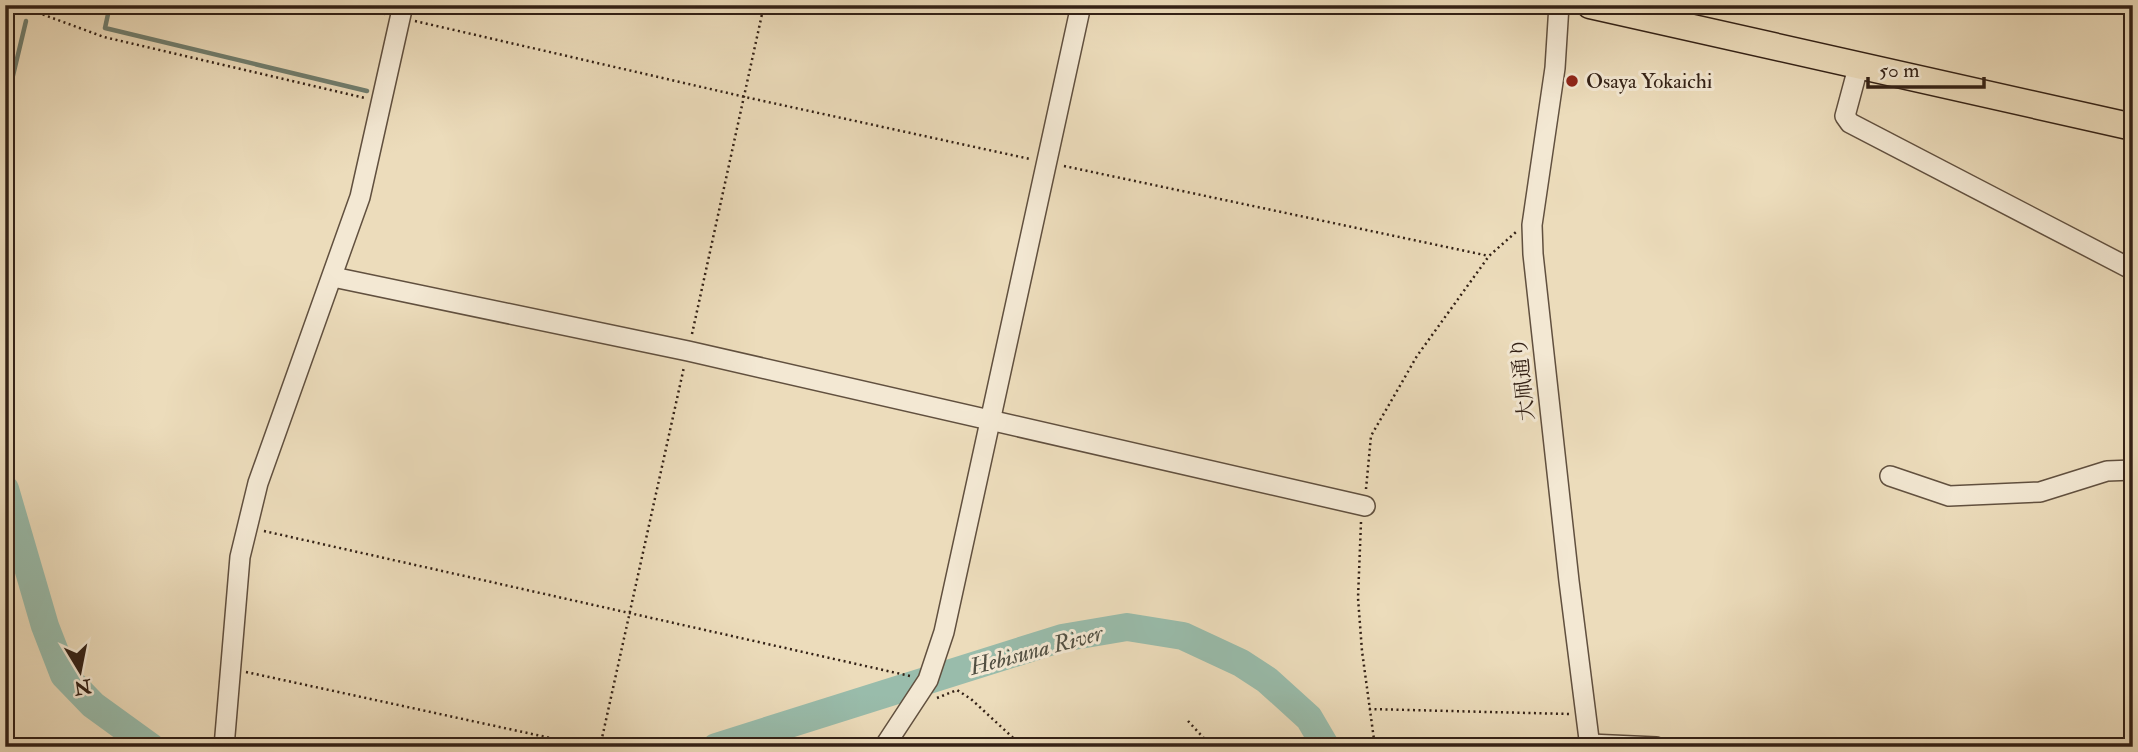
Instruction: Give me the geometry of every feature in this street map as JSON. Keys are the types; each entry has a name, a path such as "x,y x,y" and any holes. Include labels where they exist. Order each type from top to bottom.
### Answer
{"main road":[{"path":"1590,5 2133,127"}],"street":[{"path":"884,747 928,680 944,632 1081,5"},
{"name":"大凧通り","path":"1559,5 1555,68 1543,134 1532,225 1533,254 1590,745"},
{"path":"224,747 240,557 247,527 258,483 360,197 402,11"},
{"path":"1859,64 1845,116 1850,123 2133,270"},
{"path":"333,277 688,352 1365,506"},
{"path":"1890,476 1949,496 2040,492 2107,471 2133,470"},
{"path":"1590,745 1656,747"}],"path":[{"path":"18,5 104,37 382,102"},
{"path":"37,12 38,5"},
{"path":"346,5 402,11 745,97 1489,256"},
{"path":"600,747 764,5"},
{"path":"1375,747 1358,598 1361,516 1365,506 1371,436 1417,356 1489,256 1509,237 1532,225"},
{"path":"247,527 928,680"},
{"path":"231,668 592,747"},
{"path":"913,706 923,708 942,695 957,690 971,699 1023,747"},
{"path":"1369,709 1586,715"},
{"path":"1188,721 1212,747"}],"waterway":[{"path":"110,5 105,28 367,91"},
{"path":"5,109 26,21"},
{"name":"Hebisuna River","path":"5,489 45,626 64,675 93,705 151,747"},
{"name":"Hebisuna River","path":"716,747 1062,638 1127,627 1183,636 1241,663 1267,680 1309,718 1326,747"}],"place":[{"name":"Osaya Yokaichi","path":"1572,81"}]}
